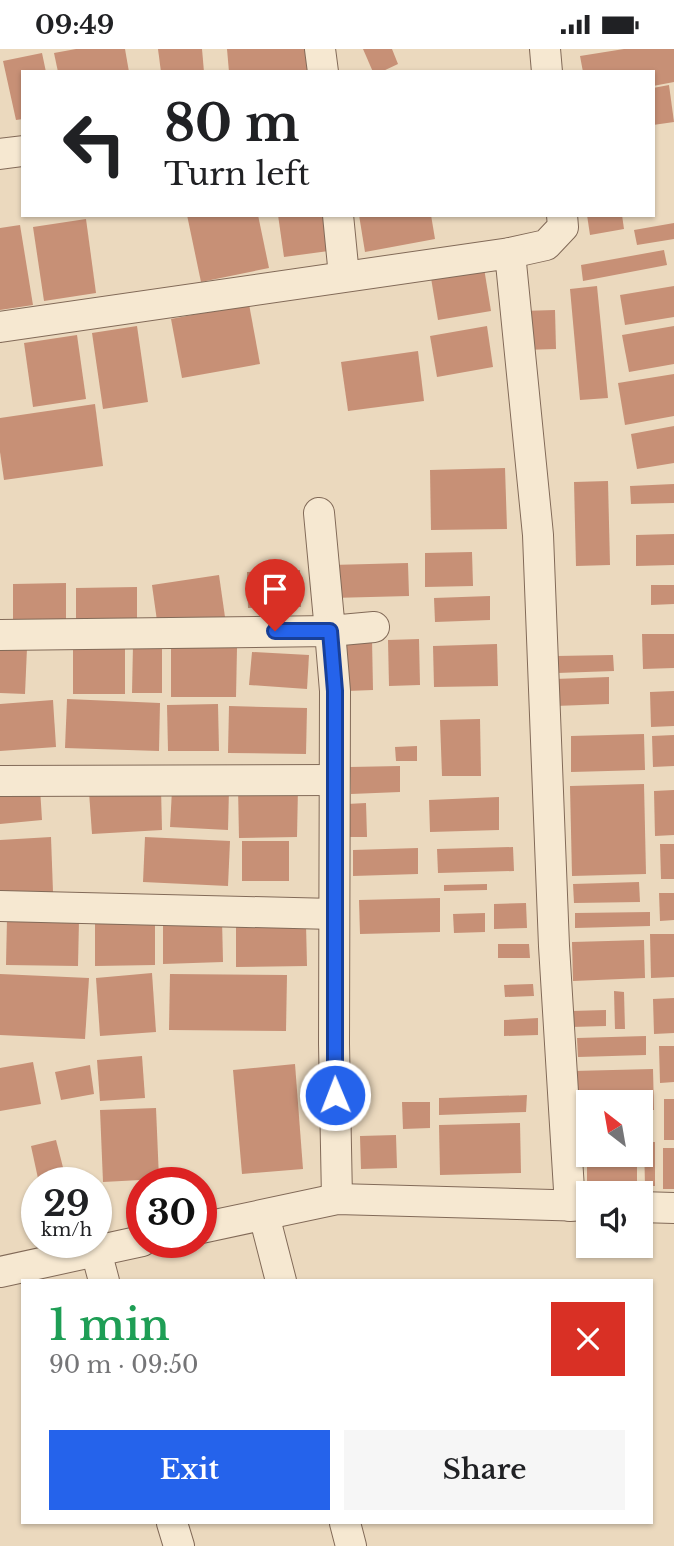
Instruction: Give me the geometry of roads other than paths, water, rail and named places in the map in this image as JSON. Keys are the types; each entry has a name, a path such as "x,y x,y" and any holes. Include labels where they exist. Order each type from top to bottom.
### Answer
{"street":[{"path":"320,49 323,70"},
{"path":"545,49 547,70"},
{"path":"0,154 21,151"},
{"path":"338,217 344,276"},
{"path":"0,327 510,253 546,245 563,227 562,217"},
{"path":"510,253 538,535 554,932 577,1181"},
{"path":"318,513 335,691 337,1199"},
{"path":"0,635 330,631 374,627"},
{"path":"0,781 334,780"},
{"path":"0,906 334,914"},
{"path":"217,1225 337,1199 576,1206"},
{"path":"653,1207 674,1208"},
{"path":"264,1215 280,1279"},
{"path":"0,1272 64,1258"},
{"path":"98,1258 103,1279"},
{"path":"173,1524 179,1546"},
{"path":"345,1524 351,1546"}]}
